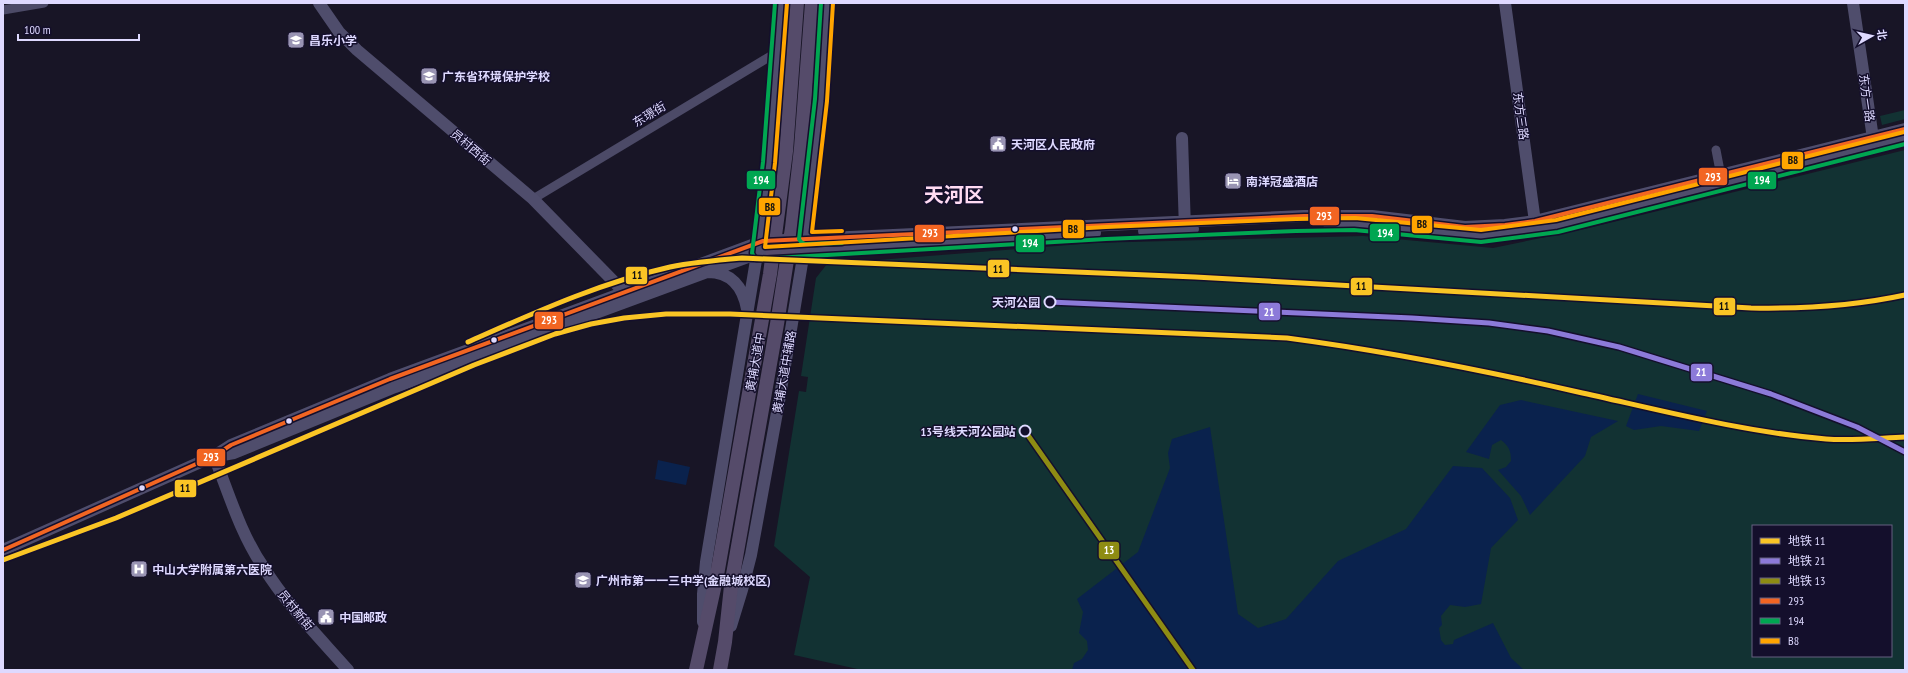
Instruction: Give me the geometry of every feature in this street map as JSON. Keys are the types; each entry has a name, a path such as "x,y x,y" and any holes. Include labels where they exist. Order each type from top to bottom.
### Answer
{"main road":[{"name":"员村西街","path":"320,3 339,32 357,50 533,199 624,292"},
{"path":"704,636 704,579 758,248 769,163 779,51 781,3"},
{"name":"黄埔大道中","path":"696,670 717,575 744,428 776,233 793,76 797,3"},
{"name":"黄埔大道中","path":"720,670 725,642 731,586 777,324 792,222 807,77 812,3"},
{"name":"黄埔大道中辅路","path":"725,642 742,590 751,555 804,251 821,100 827,3"},
{"name":"东方三路","path":"1505,3 1536,226"},
{"name":"东方一路","path":"1853,3 1873,141"},
{"path":"1536,226 1557,226 1873,141 1905,129"},
{"path":"1182,138 1185,225"},
{"path":"214,456 234,453 395,387 705,272 758,248 772,239 1185,225 1338,224 1388,227 1468,235 1504,234 1721,176 1873,141 1905,138"},
{"path":"769,163 775,177 779,182 787,185 801,184 806,180 814,168"},
{"path":"3,550 214,456 231,445 390,379 624,292 758,248 804,251 1185,225"},
{"path":"705,272 721,273 733,280 743,294 748,312"},
{"path":"743,339 758,326 770,326 781,332 788,347"},
{"name":"员村新街","path":"214,456 241,525 263,568 290,604 348,670"}],"street":[{"path":"3,10 44,3"},
{"name":"东璟街","path":"533,199 779,51"},
{"path":"1716,150 1721,176"}],"green space":[{"path":"1905,110 1905,119 1882,125 1880,116"},
{"name":"天河公园","path":"1905,150 1905,670 862,670 794,655 810,577 774,546 799,391 806,392 808,377 801,376 816,278 827,264 1094,243 1363,236 1493,248 1589,228"}],"water":[{"path":"1638,394 1707,411 1699,431 1661,426 1634,430 1626,426"},
{"path":"1521,400 1618,421 1591,437 1585,456 1530,515 1521,496 1498,470 1506,467 1511,461 1511,454 1504,442 1501,440 1492,445 1489,459 1466,452 1500,405"},
{"path":"1210,427 1238,614 1258,628 1286,619 1338,561 1406,529 1453,466 1482,468 1510,498 1518,520 1491,548 1481,604 1465,607 1450,605 1441,616 1442,625 1439,628 1441,640 1445,645 1453,644 1454,640 1493,623 1511,658 1524,670 1072,670 1074,663 1082,659 1088,650 1087,641 1079,633 1083,612 1077,599 1138,552 1170,468 1168,453 1172,439"},
{"path":"658,460 690,467 686,485 655,479"}],"metro line":[{"name":"11","path":"468,342 517,320 618,281 679,265 742,258 1195,277 1751,308 1828,306 1867,302 1905,295"},
{"name":"21","path":"1050,302 1412,318 1489,323 1548,331 1619,347 1771,394 1857,427 1905,452"},
{"name":"11","path":"3,560 116,518 474,365 555,334 591,324 624,318 666,314 730,314 1287,338 1397,355 1470,369 1702,420 1795,436 1836,440 1905,437"},
{"name":"13","path":"1025,431 1193,670"}],"transit line":[{"name":"194","path":"775,3 763,162 752,253 757,259 1106,239 1296,231 1354,230 1481,242 1558,232 1905,144"},
{"name":"B8","path":"787,3 775,163 765,247 1106,227 1296,219 1355,218 1481,230 1556,220 1904,132"},
{"name":"194","path":"821,3 815,99 799,239 805,244 842,243"},
{"name":"B8","path":"833,3 827,101 812,232 842,231"},
{"name":"293","path":"3,550 214,456 231,445 390,379 763,241 1304,216 1372,216 1465,227 1505,225 1535,221 1905,129"}],"place":[{"name":"昌乐小学","path":"296,40"},
{"name":"广东省环境保护学校","path":"429,76"},
{"name":"天河区人民政府","path":"998,144"},
{"name":"南洋冠盛酒店","path":"1233,181"},
{"name":"天河公园","path":"1050,302"},
{"name":"13号线天河公园站","path":"1025,431"},
{"name":"中山大学附属第六医院","path":"139,569"},
{"name":"广州市第一一三中学(金融城校区)","path":"583,580"},
{"name":"中国邮政","path":"326,617"}],"district":[{"name":"天河区","path":"954,195"}]}
